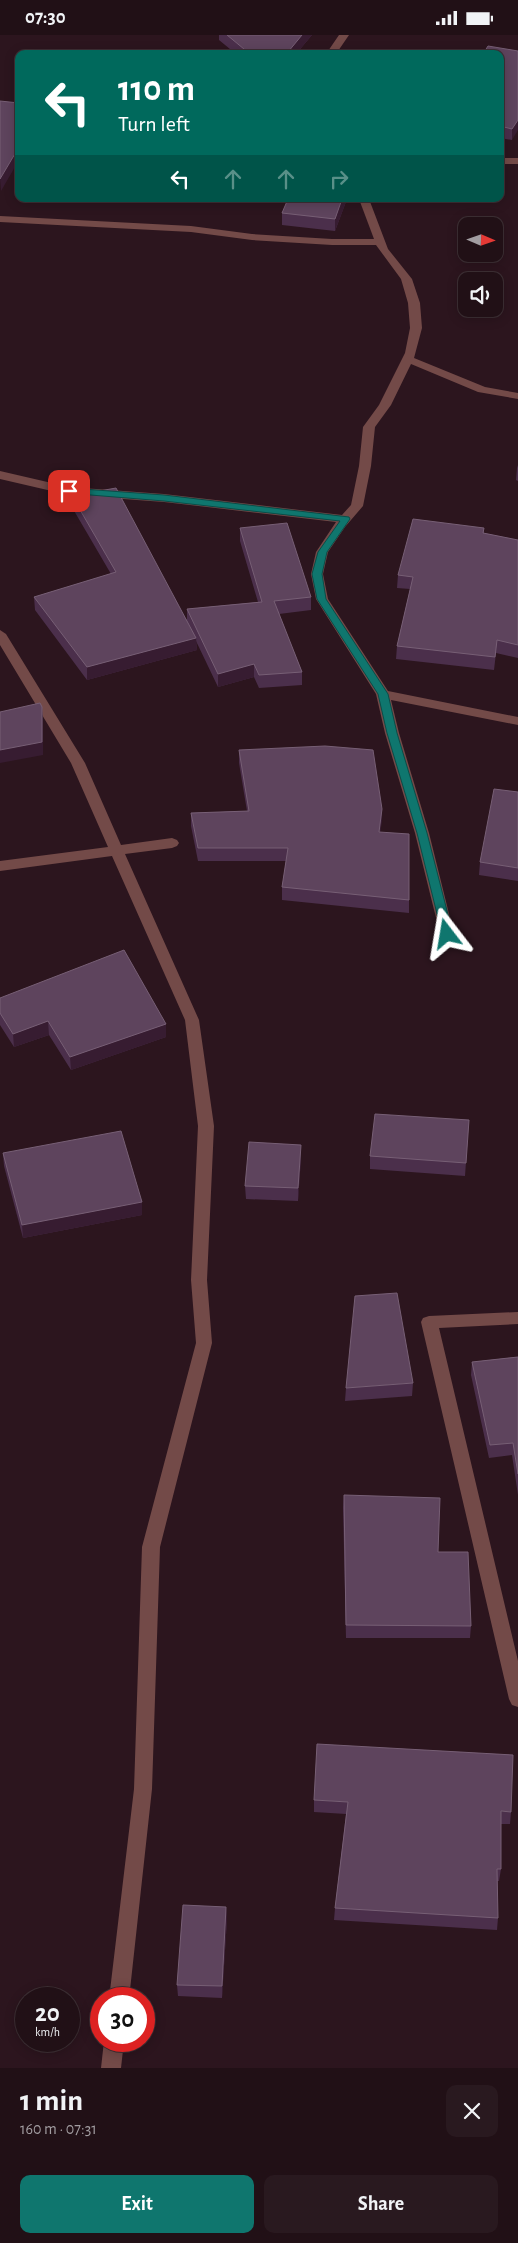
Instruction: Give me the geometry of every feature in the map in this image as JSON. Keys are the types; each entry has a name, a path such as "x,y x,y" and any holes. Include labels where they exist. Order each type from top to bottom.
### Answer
{"street":[{"path":"334,50 344,35"},
{"path":"504,161 518,161"},
{"path":"365,202 383,249 406,279 414,303 416,328 412,353 385,405 369,427 365,466 357,506 322,552 317,574 322,599 383,694 392,733 422,833 447,934"},
{"path":"0,219 191,229 278,239 380,242"},
{"path":"408,359 482,390 518,397"},
{"path":"0,475 69,491 164,498 346,519"},
{"path":"0,634 78,763 192,1020 206,1126 199,1280 204,1343 152,1547 143,1789 120,1987"},
{"path":"383,694 518,721"},
{"path":"0,866 172,843"},
{"path":"518,1318 429,1322 518,1699"},
{"path":"111,2068 113,2052"}],"building":[{"path":"227,35 302,35 290,50 245,50"},
{"path":"488,46 518,51 518,120 512,129 504,127 504,50 486,50"},
{"path":"0,101 15,103 15,154 0,179"},
{"path":"287,202 341,202 335,219 282,213"},
{"path":"116,488 196,638 87,667 34,597 116,572 72,496"},
{"path":"413,519 484,528 483,533 518,540 518,645 497,640 495,657 397,646 413,577 398,575"},
{"path":"287,523 311,597 274,601 302,672 259,675 254,664 218,674 187,609 262,602 240,528"},
{"path":"40,703 42,707 42,742 0,750 0,712"},
{"path":"325,746 373,750 382,809 379,832 409,834 409,900 282,887 288,848 198,848 191,813 249,811 239,750"},
{"path":"494,789 518,792 518,868 480,862"},
{"path":"124,950 166,1024 70,1057 48,1021 13,1034 0,1013 0,998"},
{"path":"375,1114 469,1120 466,1163 370,1156"},
{"path":"121,1131 142,1202 22,1225 3,1153"},
{"path":"249,1142 301,1145 298,1188 245,1186"},
{"path":"397,1293 413,1383 346,1388 355,1296"},
{"path":"518,1357 518,1474 513,1443 490,1445 472,1362"},
{"path":"344,1495 440,1498 438,1552 468,1552 471,1626 346,1625"},
{"path":"317,1744 513,1755 511,1812 501,1811 501,1869 497,1869 498,1918 335,1908 348,1802 314,1800"},
{"path":"183,1905 226,1907 222,1986 177,1985"}],"route":[{"path":"69,491 164,498 346,519 322,552 317,574 322,599 383,694 392,733 422,833 447,934"}]}
